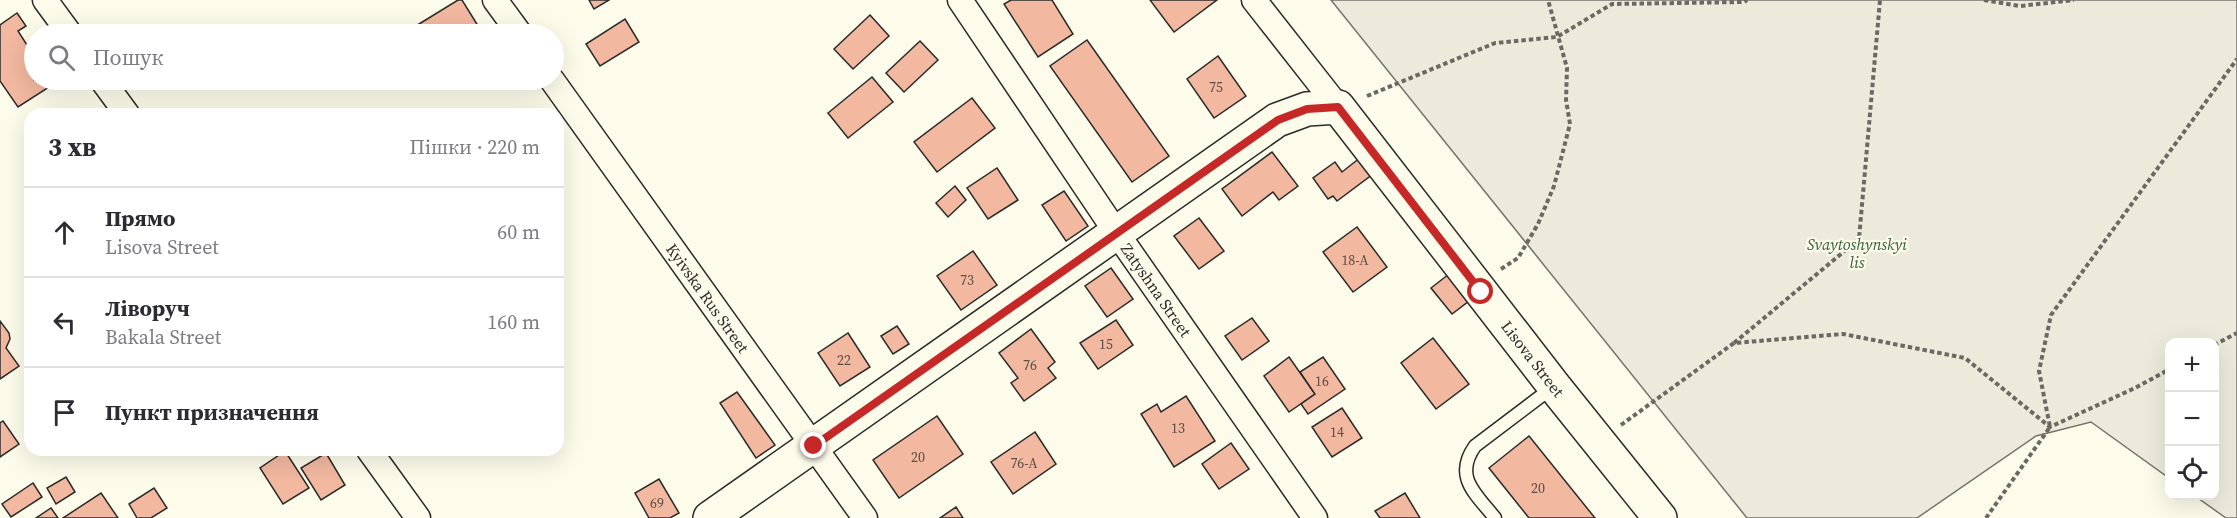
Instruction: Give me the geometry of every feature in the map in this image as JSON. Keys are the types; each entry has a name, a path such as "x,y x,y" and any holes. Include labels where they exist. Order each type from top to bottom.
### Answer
{"street":[{"path":"45,0 63,24"},
{"path":"495,0 513,24"},
{"name":"Zatyshna Street","path":"960,0 1116,232 1315,518"},
{"name":"Lisova Street","path":"1254,0 1659,518"},
{"path":"109,90 123,108"},
{"name":"Kyivska Rus Street","path":"559,90 865,518"},
{"path":"710,518 1278,120 1307,109 1338,107"},
{"path":"373,456 418,518"}],"lane":[{"path":"1495,518 1470,487 1465,472 1468,457 1475,446 1554,386"}],"path":[{"path":"1481,292 1498,271 1518,258 1538,224 1554,186 1570,124 1566,100 1567,68 1548,0"},
{"path":"1338,107 1495,43 1557,37 1612,4 1744,2 1747,0"},
{"path":"1598,441 1734,343 1859,239 1880,0"},
{"path":"1984,0 2020,6 2074,0"},
{"path":"2050,427 2039,371 2050,315 2237,59"},
{"path":"2219,342 2237,333"},
{"path":"1734,343 1843,334 1965,358 2050,427"},
{"path":"1986,518 2050,427 2135,388 2165,371"}],"green space":[{"name":"Svaytoshynskyi lis","path":"1331,0 2237,0 2237,518 2226,518 2201,500 2219,500 2219,338 2165,338 2165,475 2091,422 2036,436 1917,518 1747,518"}],"building":[{"path":"458,0 462,0 477,24 419,24"},
{"path":"589,0 609,0 594,9"},
{"path":"1011,0 1052,0 1073,34 1038,57 1004,4"},
{"path":"1150,0 1217,0 1174,32"},
{"path":"17,13 25,24 18,31 24,40 24,90 44,90 18,107 0,81 0,25"},
{"path":"870,15 889,36 853,69 834,49"},
{"path":"625,19 639,42 600,66 586,44"},
{"path":"1087,40 1169,156 1132,182 1050,66"},
{"path":"920,41 938,60 904,92 886,73"},
{"path":"1218,56 1246,96 1214,118 1187,79"},
{"path":"872,77 893,102 848,138 828,113"},
{"path":"972,98 995,128 937,172 914,142"},
{"path":"1272,152 1298,186 1279,200 1273,192 1242,216 1222,189"},
{"path":"1361,157 1373,174 1337,201 1333,196 1328,199 1313,178 1335,162 1342,172"},
{"path":"997,168 1018,200 988,219 967,188"},
{"path":"955,186 966,200 948,217 936,203"},
{"path":"1064,191 1088,226 1066,241 1042,205"},
{"path":"1199,218 1224,251 1199,269 1174,236"},
{"path":"1357,227 1387,267 1353,292 1323,252"},
{"path":"973,251 997,285 961,310 937,276"},
{"path":"1111,268 1133,299 1107,317 1085,286"},
{"path":"1449,274 1469,301 1452,314 1431,288"},
{"path":"1252,318 1269,341 1242,360 1225,336"},
{"path":"1116,320 1133,345 1098,369 1080,343"},
{"path":"0,321 9,333 10,339 6,348 19,366 0,379"},
{"path":"897,326 909,344 893,354 881,336"},
{"path":"1031,329 1055,362 1048,368 1056,378 1024,401 1011,383 1018,378 999,353"},
{"path":"848,333 870,367 840,386 818,353"},
{"path":"1433,338 1469,384 1436,409 1401,363"},
{"path":"1289,357 1315,394 1289,412 1264,376"},
{"path":"1323,357 1345,389 1308,414 1301,404 1315,394 1300,372"},
{"path":"737,392 775,445 756,458 720,403"},
{"path":"1186,396 1215,441 1174,467 1141,414 1157,404 1161,412"},
{"path":"1342,408 1362,438 1332,457 1312,427"},
{"path":"937,416 963,454 899,498 873,460"},
{"path":"3,421 19,444 0,457 0,423"},
{"path":"1035,432 1056,464 1013,494 991,462"},
{"path":"1529,436 1595,518 1529,518 1489,468"},
{"path":"1231,443 1249,469 1219,489 1202,464"},
{"path":"278,456 288,456 309,488 283,504 260,468"},
{"path":"321,456 328,456 345,485 321,500 301,468"},
{"path":"66,477 75,492 56,504 47,488"},
{"path":"659,479 679,513 670,518 649,518 635,493"},
{"path":"33,483 42,497 11,517 2,504"},
{"path":"154,488 167,508 151,518 137,518 129,504"},
{"path":"101,493 118,518 63,518"},
{"path":"1405,493 1420,518 1380,518 1375,511"},
{"path":"956,507 963,518 940,518"},
{"path":"51,508 58,518 36,518"}],"route":[{"path":"814,446 1142,213 1278,120 1307,109 1338,107 1481,292"}]}
